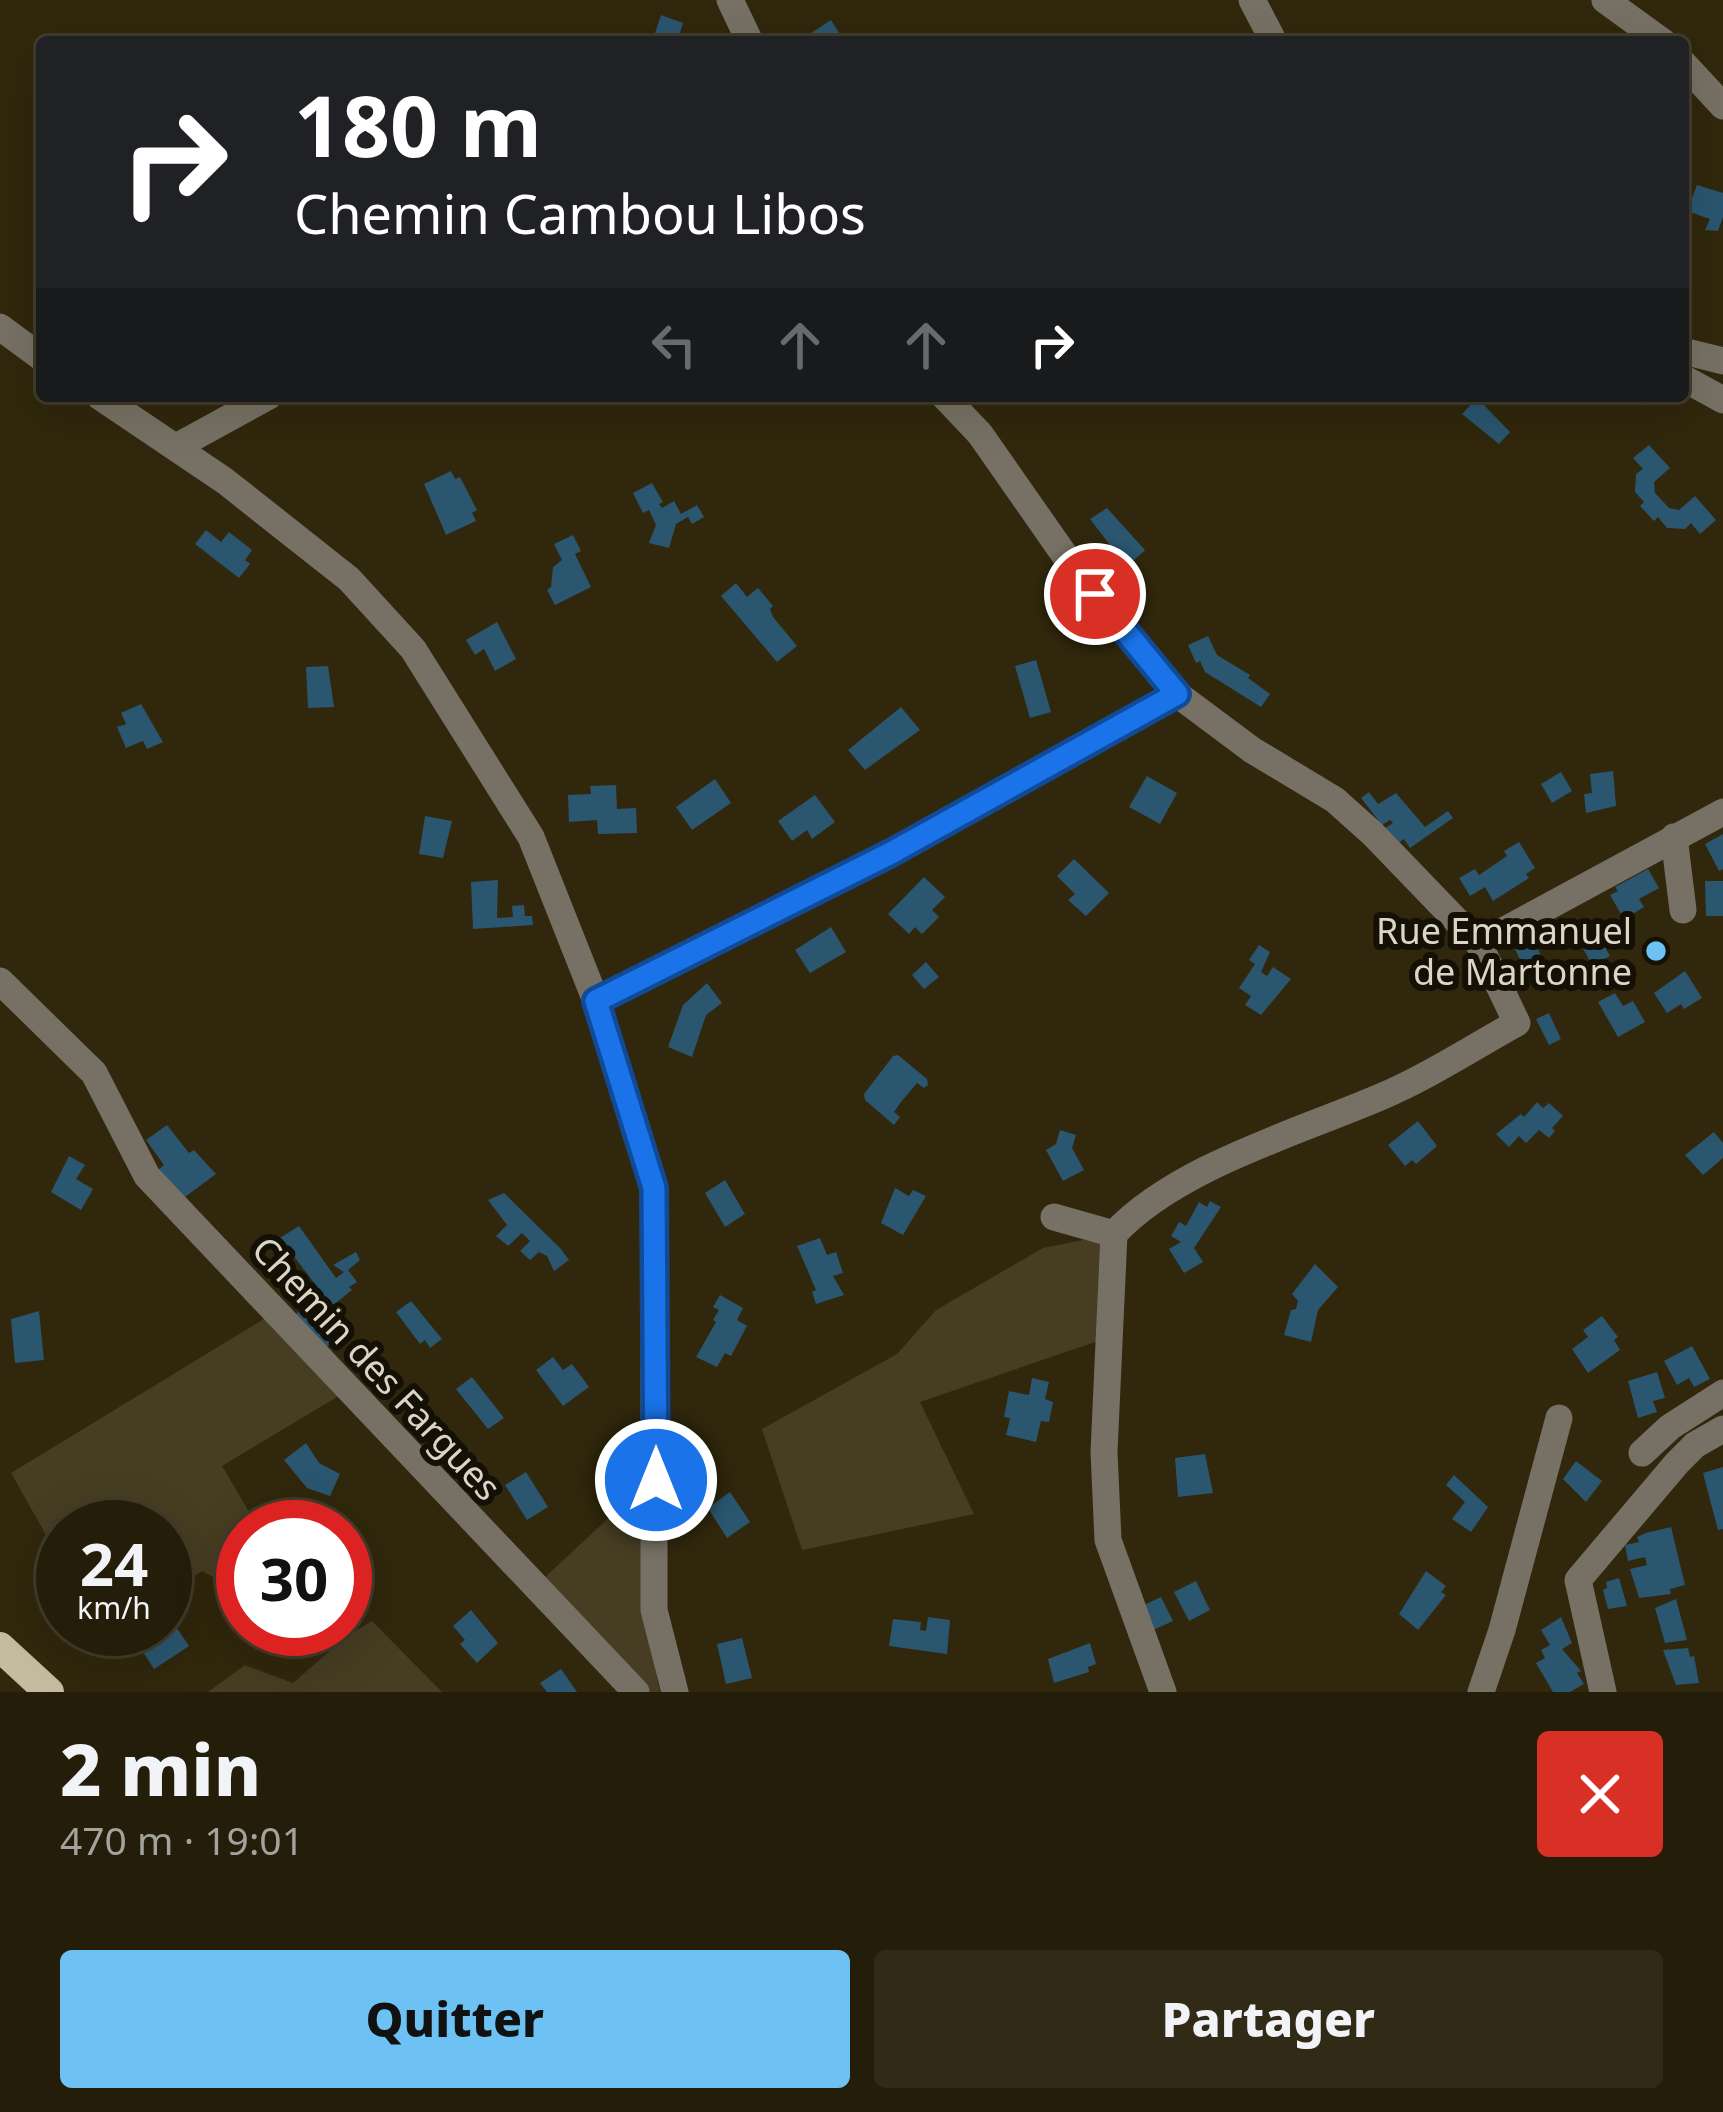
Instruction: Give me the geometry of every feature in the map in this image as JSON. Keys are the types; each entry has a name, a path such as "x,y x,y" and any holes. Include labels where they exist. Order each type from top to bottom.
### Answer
{"main road":[{"path":"0,1647 49,1692"}],"street":[{"path":"730,0 747,36"},
{"path":"1252,0 1271,36"},
{"path":"1605,0 1655,36"},
{"path":"1689,69 1723,106"},
{"path":"0,327 36,354"},
{"path":"1689,352 1723,361"},
{"path":"1689,381 1723,400"},
{"path":"108,402 225,481 349,579 412,649 531,837 596,1001 654,1188 654,1610 675,1692"},
{"path":"176,447 258,402"},
{"path":"950,402 980,434 1067,560 1177,694 1252,750 1335,800 1479,944 1517,1023 1382,1096 1258,1144 1135,1211 1114,1234 1104,1452 1108,1540 1163,1692"},
{"path":"596,1001 891,853 1177,694"},
{"path":"1479,944 1723,812"},
{"path":"1674,837 1683,910"},
{"name":"Chemin des Fargues","path":"0,981 94,1073 147,1176 636,1692"},
{"path":"1054,1217 1114,1234"},
{"path":"1642,1454 1670,1427 1723,1393"},
{"path":"1481,1692 1559,1418"},
{"path":"1603,1692 1578,1580 1695,1445 1723,1430"}],"shaded area":[{"path":"1083,1240 1106,1243 1098,1341 920,1402 974,1514 802,1550 762,1429 897,1354 936,1310 1043,1248"},
{"path":"267,1317 342,1394 222,1466 242,1500 216,1500 216,1579 202,1571 192,1578 192,1500 36,1500 36,1517 11,1473"},
{"path":"643,1486 642,1603 660,1692 650,1692 542,1580"},
{"path":"372,1621 442,1692 208,1692 245,1665 293,1683 324,1656 372,1656"}],"building":[{"path":"661,15 683,23 679,36 654,36"},
{"path":"831,20 841,36 807,36"},
{"path":"1697,185 1723,193 1718,231 1705,230 1710,219 1689,212"},
{"path":"1473,402 1481,402 1510,432 1499,444 1462,414"},
{"path":"1649,445 1670,468 1654,482 1655,493 1669,508 1679,510 1695,496 1716,520 1700,534 1691,523 1685,529 1667,528 1640,506 1644,502 1635,492 1636,474 1643,469 1633,458"},
{"path":"451,471 455,479 460,477 477,510 472,513 476,521 446,535 424,484"},
{"path":"652,483 662,508 674,501 681,514 697,505 704,517 692,524 688,517 676,524 669,548 649,543 656,525 633,493"},
{"path":"1107,508 1145,550 1130,564 1090,519"},
{"path":"206,530 221,542 229,532 252,550 245,560 250,564 239,578 195,544"},
{"path":"573,535 581,551 575,554 591,587 555,605 547,590 553,567 562,560 554,544"},
{"path":"736,583 747,597 758,588 773,606 773,617 797,646 777,662 721,596"},
{"path":"497,622 516,659 495,671 484,649 475,655 466,640"},
{"path":"1208,636 1217,655 1270,694 1261,707 1205,672 1200,661 1196,663 1188,645"},
{"path":"1036,660 1051,712 1030,718 1015,666"},
{"path":"328,666 334,707 308,708 306,667"},
{"path":"141,704 163,742 147,749 143,741 126,748 117,727 126,724 121,713"},
{"path":"901,707 920,730 865,770 848,750"},
{"path":"1613,771 1616,806 1586,813 1584,794 1592,793 1590,774"},
{"path":"1561,772 1572,791 1552,803 1541,784"},
{"path":"1147,776 1177,793 1160,824 1129,807"},
{"path":"715,779 731,803 692,830 676,807"},
{"path":"616,785 617,809 636,808 637,833 598,834 597,820 569,822 568,795 591,794 590,786"},
{"path":"1369,792 1378,804 1396,793 1425,827 1448,811 1453,818 1410,848 1404,839 1395,845 1384,829 1393,823 1382,825 1361,798"},
{"path":"815,795 835,822 812,839 807,830 792,841 778,821"},
{"path":"425,816 452,821 443,858 419,854"},
{"path":"1723,834 1723,869 1719,871 1705,844"},
{"path":"1519,842 1535,868 1526,874 1529,878 1493,901 1485,887 1470,896 1459,878 1475,869 1479,875"},
{"path":"1074,859 1109,893 1086,916 1068,900 1075,894 1057,876"},
{"path":"1648,869 1659,888 1639,899 1644,907 1624,919 1610,895 1618,891 1615,887"},
{"path":"924,877 945,897 932,910 939,917 922,934 915,927 909,934 888,914"},
{"path":"498,880 497,918 513,917 512,906 524,905 525,916 532,916 533,925 473,929 471,882"},
{"path":"1705,881 1723,881 1723,916 1706,916"},
{"path":"1614,925 1621,938 1605,947 1610,956 1592,965 1580,943"},
{"path":"831,927 846,952 810,973 795,950"},
{"path":"1533,940 1549,970 1529,979 1515,949"},
{"path":"1259,945 1270,952 1261,972 1267,976 1273,967 1291,979 1261,1015 1245,1005 1251,996 1239,988 1255,964 1249,960"},
{"path":"926,962 939,977 924,989 912,975"},
{"path":"1685,971 1702,998 1667,1013 1654,993"},
{"path":"707,983 722,1003 706,1015 692,1057 668,1047 683,1005"},
{"path":"1615,993 1623,1006 1633,1001 1645,1022 1618,1037 1598,1002"},
{"path":"1549,1013 1561,1039 1549,1045 1536,1019"},
{"path":"898,1055 928,1085 924,1088 917,1083 894,1112 900,1117 894,1125 864,1094"},
{"path":"1537,1102 1543,1108 1549,1103 1563,1116 1552,1128 1555,1131 1549,1138 1539,1130 1526,1143 1519,1136 1509,1147 1496,1134 1521,1114 1524,1117"},
{"path":"1418,1121 1437,1146 1416,1164 1412,1160 1405,1166 1388,1145"},
{"path":"167,1125 189,1153 194,1150 216,1174 185,1197 156,1172 164,1165 146,1140"},
{"path":"1060,1130 1076,1135 1072,1148 1084,1170 1063,1181 1046,1150 1056,1144"},
{"path":"1714,1132 1723,1143 1723,1158 1703,1175 1685,1155"},
{"path":"69,1156 85,1165 76,1179 93,1189 81,1210 51,1192"},
{"path":"725,1180 745,1214 725,1227 705,1193"},
{"path":"895,1188 909,1196 913,1190 926,1196 903,1235 881,1223"},
{"path":"504,1193 569,1260 554,1271 547,1256 539,1252 530,1260 520,1251 530,1241 522,1233 508,1246 496,1236 507,1225 488,1200"},
{"path":"1210,1201 1221,1207 1194,1248 1203,1262 1184,1273 1169,1249 1181,1242 1171,1236 1179,1222 1186,1226 1199,1202 1207,1207"},
{"path":"299,1226 336,1278 344,1272 333,1265 356,1252 360,1260 348,1270 357,1282 349,1287 352,1290 327,1310 345,1333 325,1348 291,1319 306,1304 300,1297 315,1284 280,1238"},
{"path":"820,1238 827,1255 836,1252 843,1273 833,1276 844,1295 816,1304 812,1292 816,1290 797,1246"},
{"path":"1315,1264 1338,1287 1318,1310 1311,1342 1284,1335 1298,1301 1292,1294"},
{"path":"720,1295 743,1308 737,1320 747,1326 731,1356 725,1353 717,1367 696,1357 716,1322 719,1310 713,1307"},
{"path":"411,1301 442,1339 430,1348 425,1340 420,1344 396,1312"},
{"path":"39,1311 44,1360 15,1363 11,1319"},
{"path":"1602,1316 1618,1337 1614,1340 1620,1350 1588,1373 1572,1349 1588,1337 1583,1330"},
{"path":"1692,1346 1710,1379 1694,1387 1689,1378 1677,1385 1664,1361"},
{"path":"553,1357 563,1370 572,1364 589,1387 563,1406 536,1370"},
{"path":"1657,1372 1665,1398 1653,1401 1657,1412 1638,1418 1628,1381"},
{"path":"472,1377 504,1418 488,1429 456,1389"},
{"path":"1032,1378 1049,1382 1045,1399 1053,1402 1049,1422 1041,1421 1036,1442 1006,1435 1010,1418 1004,1417 1009,1391 1029,1395"},
{"path":"306,1443 319,1463 340,1474 330,1496 307,1488 284,1460"},
{"path":"1205,1454 1213,1493 1178,1497 1175,1458"},
{"path":"1576,1461 1602,1481 1586,1502 1563,1479"},
{"path":"1723,1467 1723,1529 1718,1530 1703,1473"},
{"path":"526,1472 548,1507 527,1520 505,1485"},
{"path":"1454,1475 1488,1507 1471,1532 1452,1519 1465,1502 1446,1485"},
{"path":"730,1492 750,1522 727,1538 708,1508"},
{"path":"1671,1527 1685,1585 1670,1589 1671,1594 1639,1598 1630,1569 1647,1565 1645,1557 1628,1561 1625,1545"},
{"path":"1426,1571 1446,1586 1441,1592 1446,1595 1418,1630 1399,1614"},
{"path":"1619,1578 1627,1606 1608,1609 1603,1590 1606,1582"},
{"path":"1196,1581 1210,1610 1189,1621 1174,1592"},
{"path":"1161,1597 1173,1621 1153,1630 1142,1606"},
{"path":"1676,1599 1687,1640 1665,1643 1655,1608"},
{"path":"471,1610 498,1643 477,1663 460,1644 465,1640 453,1626"},
{"path":"928,1617 950,1620 947,1654 889,1646 893,1619 921,1622 920,1630 926,1631"},
{"path":"1561,1617 1572,1643 1562,1649 1581,1671 1577,1673 1584,1684 1570,1692 1553,1692 1536,1663 1545,1658 1541,1650 1550,1645 1541,1630"},
{"path":"742,1638 752,1678 726,1684 717,1644"},
{"path":"1090,1643 1096,1664 1088,1667 1089,1672 1054,1683 1048,1659"},
{"path":"1688,1648 1699,1683 1676,1685 1663,1650"},
{"path":"146,1656 174,1656 154,1669"},
{"path":"561,1669 577,1692 547,1692 540,1683"}],"place":[{"name":"Rue Emmanuel de Martonne","path":"1656,951"}],"route":[{"path":"656,1480 654,1188 596,1001 891,853 1177,694 1095,594"}]}
